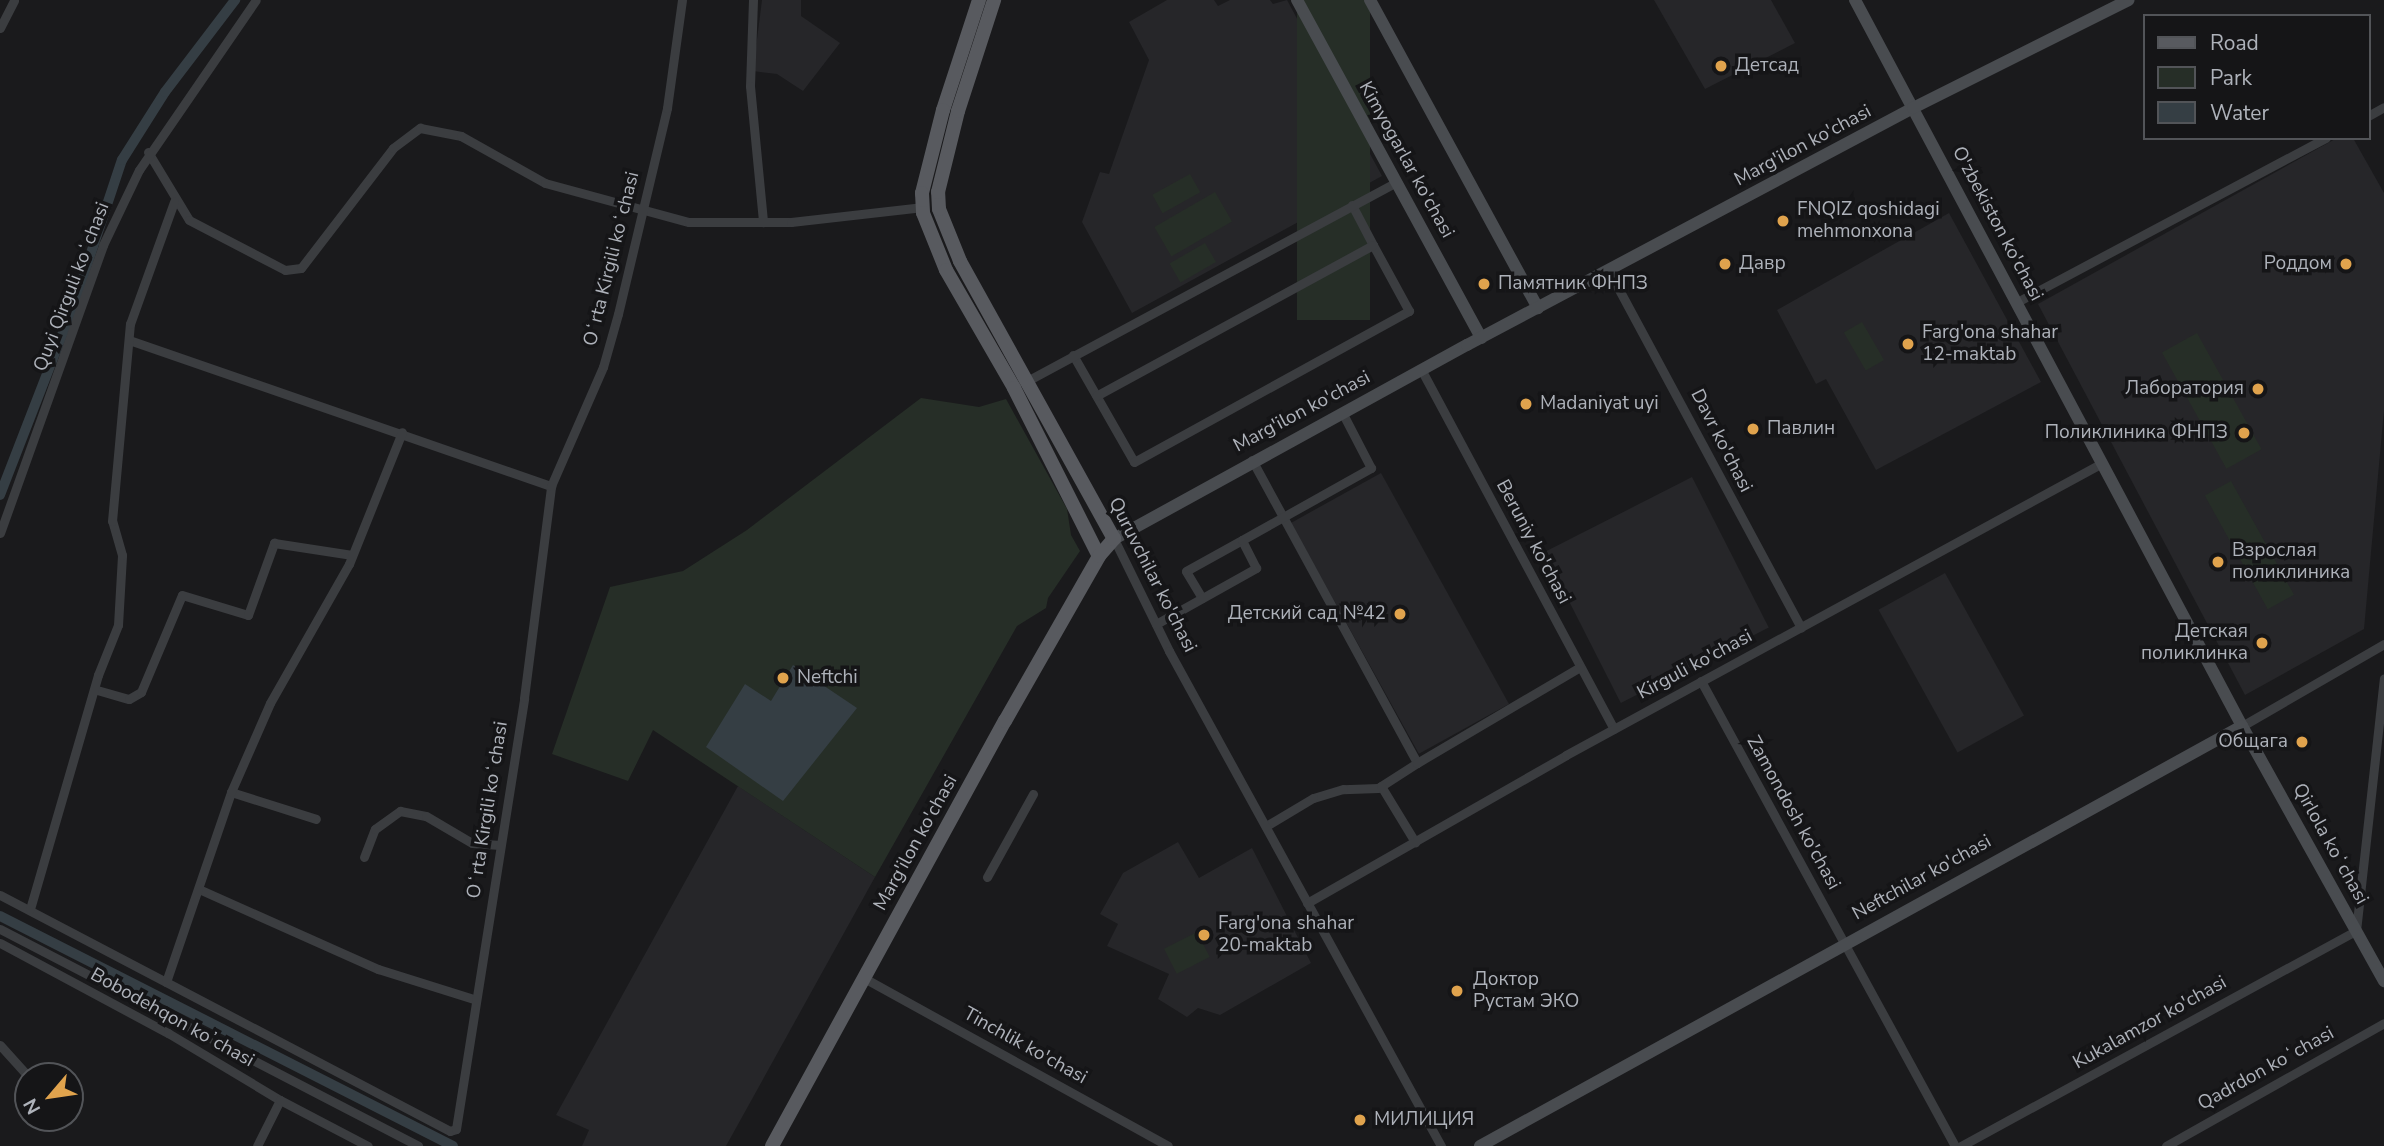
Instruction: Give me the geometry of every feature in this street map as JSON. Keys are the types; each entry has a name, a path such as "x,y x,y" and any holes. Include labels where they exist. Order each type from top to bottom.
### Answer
{"main road":[{"name":"Quruvchilar ko'chasi","path":"979,0 943,110 922,193 923,208 946,270 1014,388 1100,556"},
{"name":"Quruvchilar ko'chasi","path":"994,0 958,111 938,192 939,209 960,261 1114,539"},
{"name":"Marg'ilon ko'chasi","path":"772,1146 1100,556 1114,539"}],"street":[{"path":"0,28 13,0"},
{"name":"Quyi Qirguli koʻchasi","path":"0,533 103,246 148,152 256,0"},
{"name":"Oʻrta Kirgili koʻchasi","path":"0,895 453,1132 500,845 551,486 603,367 667,108 682,0"},
{"path":"754,0 750,86 763,222"},
{"name":"Kimyogarlar ko'chasi","path":"1297,0 1481,338"},
{"path":"1370,0 1538,308"},
{"name":"O'zbekiston ko'chasi","path":"1855,0 2242,726"},
{"name":"Marg'ilon ko'chasi","path":"1114,539 1252,460 1913,108 2129,0"},
{"path":"148,152 174,202 189,220 285,270 301,268 393,148 421,128 461,136 545,183 689,222 763,222 923,208"},
{"path":"2017,302 2322,140"},
{"path":"1027,380 1396,182"},
{"path":"30,909 97,690 98,675 118,625 122,594 121,555 112,521 129,340 151,255 174,202"},
{"path":"1073,355 1134,462 1409,312 1352,205"},
{"path":"1096,396 1373,245"},
{"name":"Davr ko'chasi","path":"1609,271 1801,628"},
{"path":"129,340 402,432 551,486"},
{"name":"Beruniy ko'chasi","path":"1422,371 1614,729"},
{"path":"1202,598 1186,571 1371,468 1342,412"},
{"path":"166,982 201,890 231,792 270,703 352,555 402,432"},
{"path":"1252,460 1417,763"},
{"name":"Kirguli ko'chasi","path":"1307,903 1614,729 2102,463"},
{"name":"Quruvchilar ko'chasi","path":"1114,539 1156,624 1441,1146"},
{"path":"1156,624 1256,568 1242,540"},
{"path":"97,690 129,699 141,692 182,595 248,615 274,543 352,555"},
{"name":"Neftchilar ko'chasi","path":"1480,1146 2242,726 2384,644"},
{"path":"1266,826 1313,798 1381,786 1580,667"},
{"path":"2356,931 2384,679"},
{"name":"Zamondosh ko'chasi","path":"1701,681 1955,1146"},
{"name":"Qirlola koʻchasi","path":"2242,726 2384,981"},
{"path":"1381,786 1415,842"},
{"path":"231,792 316,819"},
{"path":"988,877 1032,794"},
{"path":"364,857 375,829 400,811 426,816 472,843 500,845"},
{"path":"201,890 378,969 474,999"},
{"path":"0,929 418,1146"},
{"name":"Kukalamzor ko'chasi","path":"1961,1146 2356,931"},
{"name":"Bobodehqon koʼchasi","path":"0,943 168,1033 280,1100 368,1146"},
{"name":"Tinchlik ko'chasi","path":"864,978 1168,1146"},
{"name":"Qadrdon koʻchasi","path":"2166,1146 2384,1023"},
{"path":"0,1045 15,1062"},
{"path":"257,1146 280,1100"}],"shaded area":[{"path":"762,0 801,0 801,16 840,43 803,91 777,74 753,71"},
{"path":"1167,0 1214,0 1218,6 1230,0 1270,0 1273,4 1287,0 1382,176 1132,313 1082,222 1100,172 1109,174 1149,60 1129,22"},
{"name":"Детсад","path":"1654,0 1771,0 1795,43 1705,89"},
{"name":"Поликлиника ФНПЗ","path":"2333,140 2354,140 2384,193 2384,410 2364,629 2245,695 2038,304"},
{"name":"Farg'ona shahar 12-maktab","path":"1949,213 2041,382 1876,470 1826,379 1816,384 1777,310"},
{"name":"Детский сад №42","path":"1381,473 1509,704 1419,754 1291,523"},
{"path":"1692,477 1769,628 1621,703 1544,552"},
{"path":"1945,573 2024,716 1958,752 1879,610"},
{"path":"738,786 875,877 726,1146 582,1146 589,1130 556,1115"},
{"name":"Farg'ona shahar 20-maktab","path":"1178,842 1199,878 1252,848 1311,963 1220,1015 1198,1008 1187,1017 1158,999 1169,974 1107,946 1118,924 1100,914 1123,873"}],"green space":[{"path":"1297,0 1370,0 1370,320 1297,320"},
{"path":"1190,174 1200,192 1163,213 1152,195"},
{"path":"1215,192 1232,221 1171,256 1154,227"},
{"path":"1205,243 1216,262 1180,283 1169,264"},
{"path":"1862,322 1884,360 1866,371 1844,332"},
{"path":"2197,333 2261,449 2226,469 2162,352"},
{"name":"Neftchi","path":"921,398 979,407 1006,399 1067,509 1071,535 1080,551 1048,598 1046,608 1017,626 875,877 653,730 628,781 552,754 610,587 683,571 747,530"},
{"path":"2231,481 2294,595 2268,609 2205,496"},
{"path":"1197,932 1210,957 1177,974 1164,949"}],"water":[{"path":"793,665 857,708 783,801 706,747 745,684 771,701"}],"waterway":[{"path":"0,495 73,307 122,160 165,92 235,0"},
{"path":"0,916 453,1146"}],"place":[{"name":"Детсад","path":"1721,66"},
{"name":"FNQIZ qoshidagi mehmonxona","path":"1783,221"},
{"name":"Давр","path":"1725,264"},
{"name":"Роддом","path":"2346,264"},
{"name":"Памятник ФНПЗ","path":"1484,284"},
{"name":"Farg'ona shahar 12-maktab","path":"1908,344"},
{"name":"Лаборатория","path":"2258,389"},
{"name":"Madaniyat uyi","path":"1526,404"},
{"name":"Павлин","path":"1753,429"},
{"name":"Поликлиника ФНПЗ","path":"2244,433"},
{"name":"Взрослая поликлиника","path":"2218,562"},
{"name":"Детский сад №42","path":"1400,614"},
{"name":"Детская поликлинка","path":"2262,643"},
{"name":"Neftchi","path":"783,678"},
{"name":"Общага","path":"2302,742"},
{"name":"Farg'ona shahar 20-maktab","path":"1204,935"},
{"name":"Доктор Рустам ЭКО","path":"1457,991"},
{"name":"МИЛИЦИЯ","path":"1360,1120"}]}
